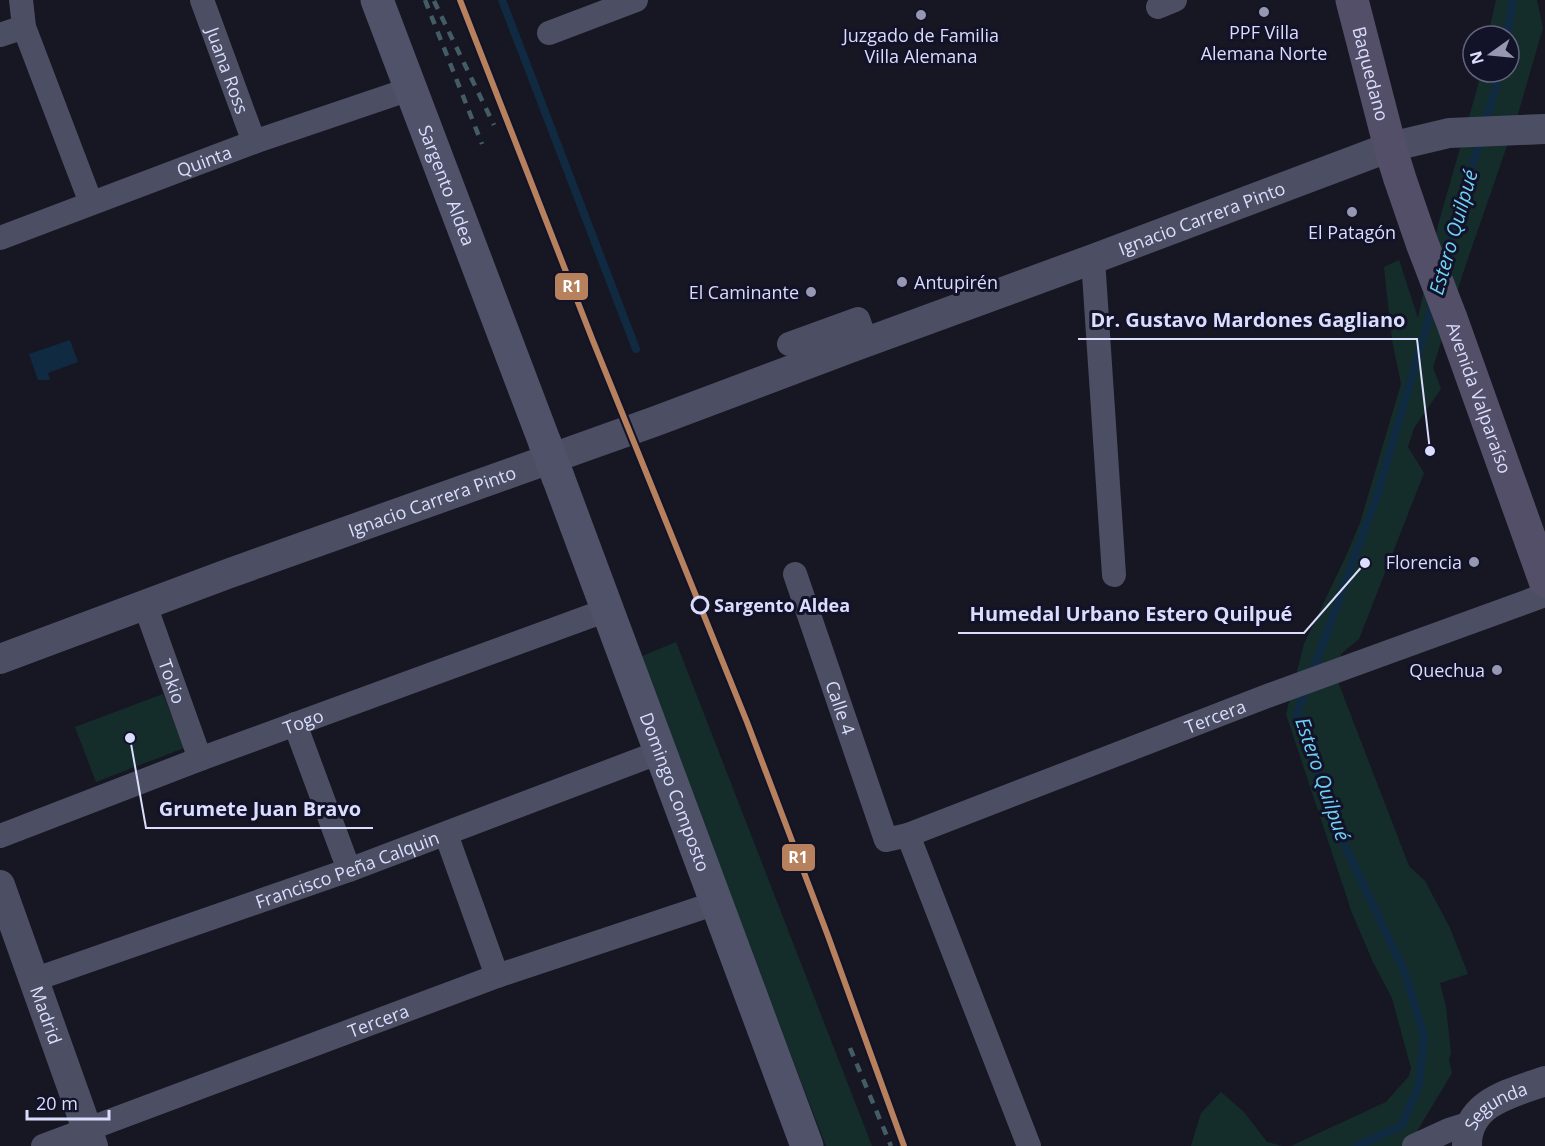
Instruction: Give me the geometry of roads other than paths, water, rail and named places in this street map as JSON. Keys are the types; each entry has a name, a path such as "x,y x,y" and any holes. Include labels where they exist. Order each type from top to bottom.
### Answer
{"main road":[{"name":"Sargento Aldea","path":"377,0 544,441"},
{"name":"Baquedano","path":"1352,0 1390,147"},
{"name":"Avenida Valparaíso","path":"1390,147 1422,243 1545,581"},
{"name":"Domingo Composto","path":"544,441 807,1146"}],"street":[{"path":"21,0 24,27 91,204"},
{"name":"Juana Ross","path":"202,0 254,142"},
{"path":"549,33 636,0"},
{"path":"0,35 24,27"},
{"name":"Quinta","path":"0,238 254,142 410,88"},
{"name":"Ignacio Carrera Pinto","path":"0,659 656,421 1093,260 1390,147 1449,134 1540,130"},
{"path":"1093,260 1114,575"},
{"path":"789,344 858,319 866,342"},
{"name":"Calle 4","path":"795,574 897,837 1029,1146"},
{"name":"Tercera","path":"897,837 1270,695 1545,595"},
{"name":"Tokio","path":"144,605 200,759"},
{"name":"Togo","path":"0,836 200,759 607,610"},
{"path":"295,724 349,870"},
{"name":"Francisco Peña Calquin","path":"33,980 349,870 660,752"},
{"path":"446,834 497,976"},
{"name":"Madrid","path":"1,892 90,1138"},
{"name":"Tercera","path":"44,1146 90,1138 497,976 716,903"},
{"name":"Segunda","path":"1414,1146 1449,1130 1469,1135 1483,1108 1496,1100 1545,1081"}],"water":[{"path":"70,340 78,362 48,373 50,380 38,380 29,354"}],"waterway":[{"path":"502,0 636,349"},
{"name":"Estero Quilpué","path":"1509,24 1513,0"},
{"name":"Estero Quilpué","path":"1443,267 1496,84"},
{"name":"Estero Quilpué","path":"1357,1146 1401,1126 1419,1086 1424,1037 1405,973 1340,835 1297,714 1377,496 1434,300"}],"railway":[{"path":"425,0 482,144"},
{"path":"434,1 494,125"},
{"path":"850,1048 891,1146"}],"place":[{"name":"PPF Villa Alemana Norte","path":"1264,12"},
{"name":"Juzgado de Familia Villa Alemana","path":"921,15"},
{"name":"El Patagón","path":"1352,212"},
{"name":"Antupirén","path":"902,282"},
{"name":"El Caminante","path":"811,292"},
{"name":"Dr. Gustavo Mardones Gagliano","path":"1430,451"},
{"name":"Florencia","path":"1474,562"},
{"name":"Humedal Urbano Estero Quilpué","path":"1365,563"},
{"name":"Sargento Aldea","path":"700,605"},
{"name":"Quechua","path":"1497,670"},
{"name":"Grumete Juan Bravo","path":"130,738"}]}
